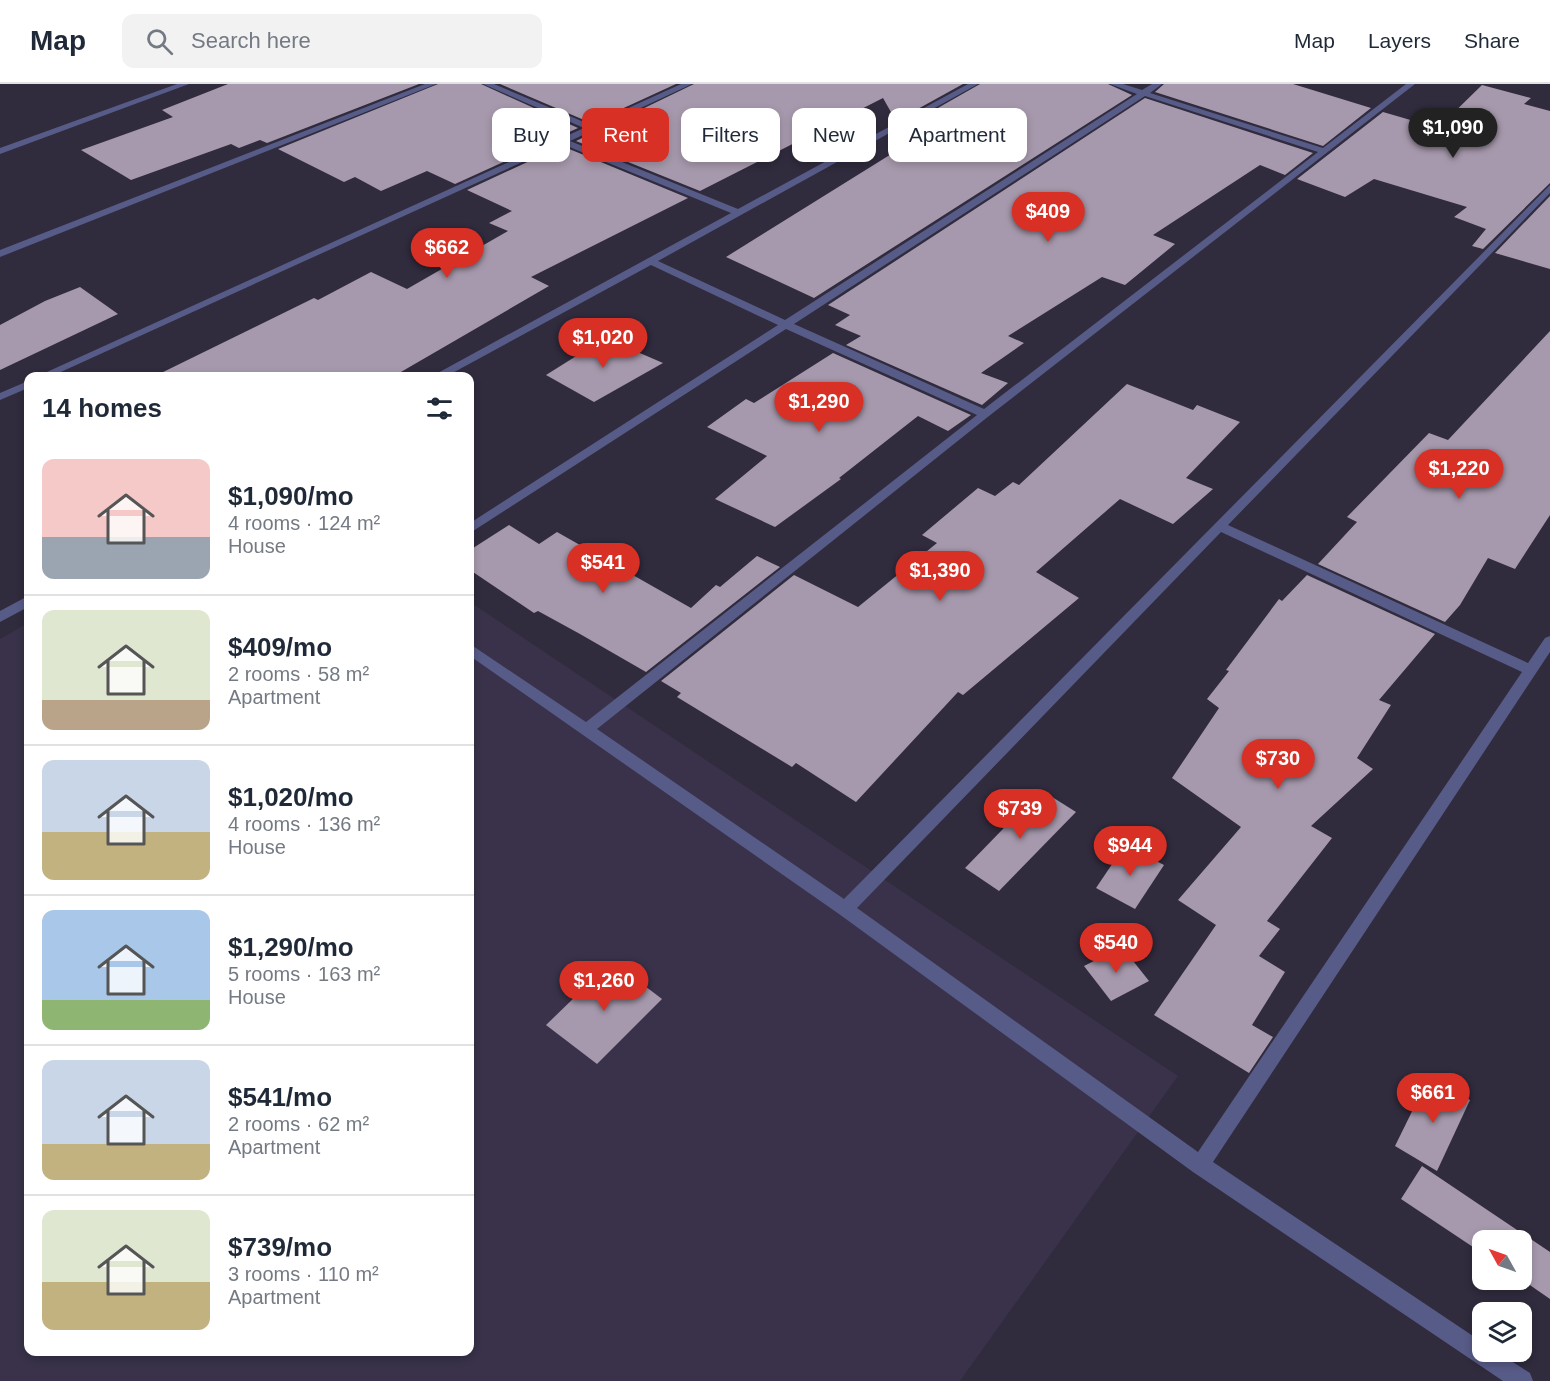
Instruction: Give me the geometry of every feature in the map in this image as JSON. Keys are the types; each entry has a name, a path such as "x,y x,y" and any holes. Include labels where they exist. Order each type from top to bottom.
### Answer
{"street":[{"path":"0,151 185,84"},
{"path":"0,254 432,84"},
{"path":"487,84 582,124"},
{"path":"635,108 688,84"},
{"path":"447,372 974,84"},
{"path":"1114,84 1325,151"},
{"path":"474,526 1158,84"},
{"path":"586,730 985,414 1411,84"},
{"path":"570,144 740,213"},
{"path":"53,372 516,162"},
{"path":"845,909 1550,188"},
{"path":"651,261 786,326 985,414"},
{"path":"0,397 24,386"},
{"path":"1218,526 1531,670"},
{"path":"0,617 24,603"},
{"path":"1200,1165 1550,641"},
{"path":"474,652 845,909 1200,1165 1522,1381"}],"shaded area":[{"path":"474,605 1178,1076 960,1381 0,1381 0,639 24,625 24,1356 474,1356"}],"building":[{"path":"228,84 419,84 267,143 260,140 239,148 231,144 131,180 81,150 173,117 162,110"},
{"path":"438,84 481,84 534,108 492,108 492,162 503,162 455,184 427,171 381,191 355,177 344,182 278,149"},
{"path":"500,84 676,84 624,108 582,108 582,119 570,114 570,108 556,108"},
{"path":"694,84 963,84 920,108 889,108 883,98 863,108 792,108 792,144 780,150 780,108 681,108 681,162 757,162 700,191 628,162 669,162 669,108 644,108"},
{"path":"980,84 1108,84 1132,95 814,298 726,257 888,156 888,162 1027,162 1027,108 938,108"},
{"path":"1164,84 1293,84 1371,108 1323,146 1155,92"},
{"path":"1482,85 1531,98 1524,104 1550,111 1550,183 1483,249 1472,246 1486,229 1454,217 1467,207 1374,179 1345,197 1297,179 1383,112 1438,128"},
{"path":"1145,98 1313,153 1285,175 1260,165 1153,235 1175,244 1125,285 1102,277 1008,336 1024,343 981,373 1008,383 982,405 846,345 861,336 835,325 850,315 828,305"},
{"path":"570,124 578,128 570,132"},
{"path":"570,149 582,154 582,162 601,162 688,198 531,277 549,286 401,372 163,372 314,298 318,300 371,272 407,289 508,231 489,223 512,211 467,190 527,162 570,162"},
{"path":"1550,196 1550,269 1495,253"},
{"path":"80,287 118,314 0,370 0,325 45,301"},
{"path":"1550,331 1550,515 1515,569 1488,558 1460,605 1445,622 1318,564 1357,522 1347,517 1429,433 1448,440"},
{"path":"605,338 663,363 594,402 546,375"},
{"path":"833,353 971,415 948,431 918,416 839,478 841,479 775,527 715,499 767,456 707,427 746,399 754,403"},
{"path":"1127,384 1193,410 1197,405 1240,422 1186,478 1213,489 1173,524 1120,499 1036,572 1079,598 963,695 958,692 856,802 796,763 792,767 677,697 681,693 661,681 794,575 858,607 937,543 922,535 978,488 995,496 1013,482 1019,485"},
{"path":"509,525 539,544 557,532 691,608 716,585 720,587 757,556 780,567 646,672 538,611 534,613 474,573 474,547"},
{"path":"1307,575 1435,634 1379,700 1391,705 1357,758 1373,769 1311,826 1332,838 1267,921 1280,929 1259,956 1285,972 1252,1025 1273,1037 1249,1073 1154,1015 1216,925 1178,900 1241,827 1172,778 1219,708 1207,699 1229,671 1226,670 1279,599 1282,601"},
{"path":"1041,790 1076,812 999,891 965,868"},
{"path":"1125,845 1164,865 1135,909 1096,888"},
{"path":"1122,947 1149,981 1111,1001 1084,966"},
{"path":"612,961 662,999 597,1064 546,1025"},
{"path":"1429,1077 1470,1100 1437,1171 1395,1146"},
{"path":"1422,1166 1517,1230 1472,1230 1472,1246 1401,1199"},
{"path":"1532,1240 1550,1252 1550,1299 1532,1287"}]}
